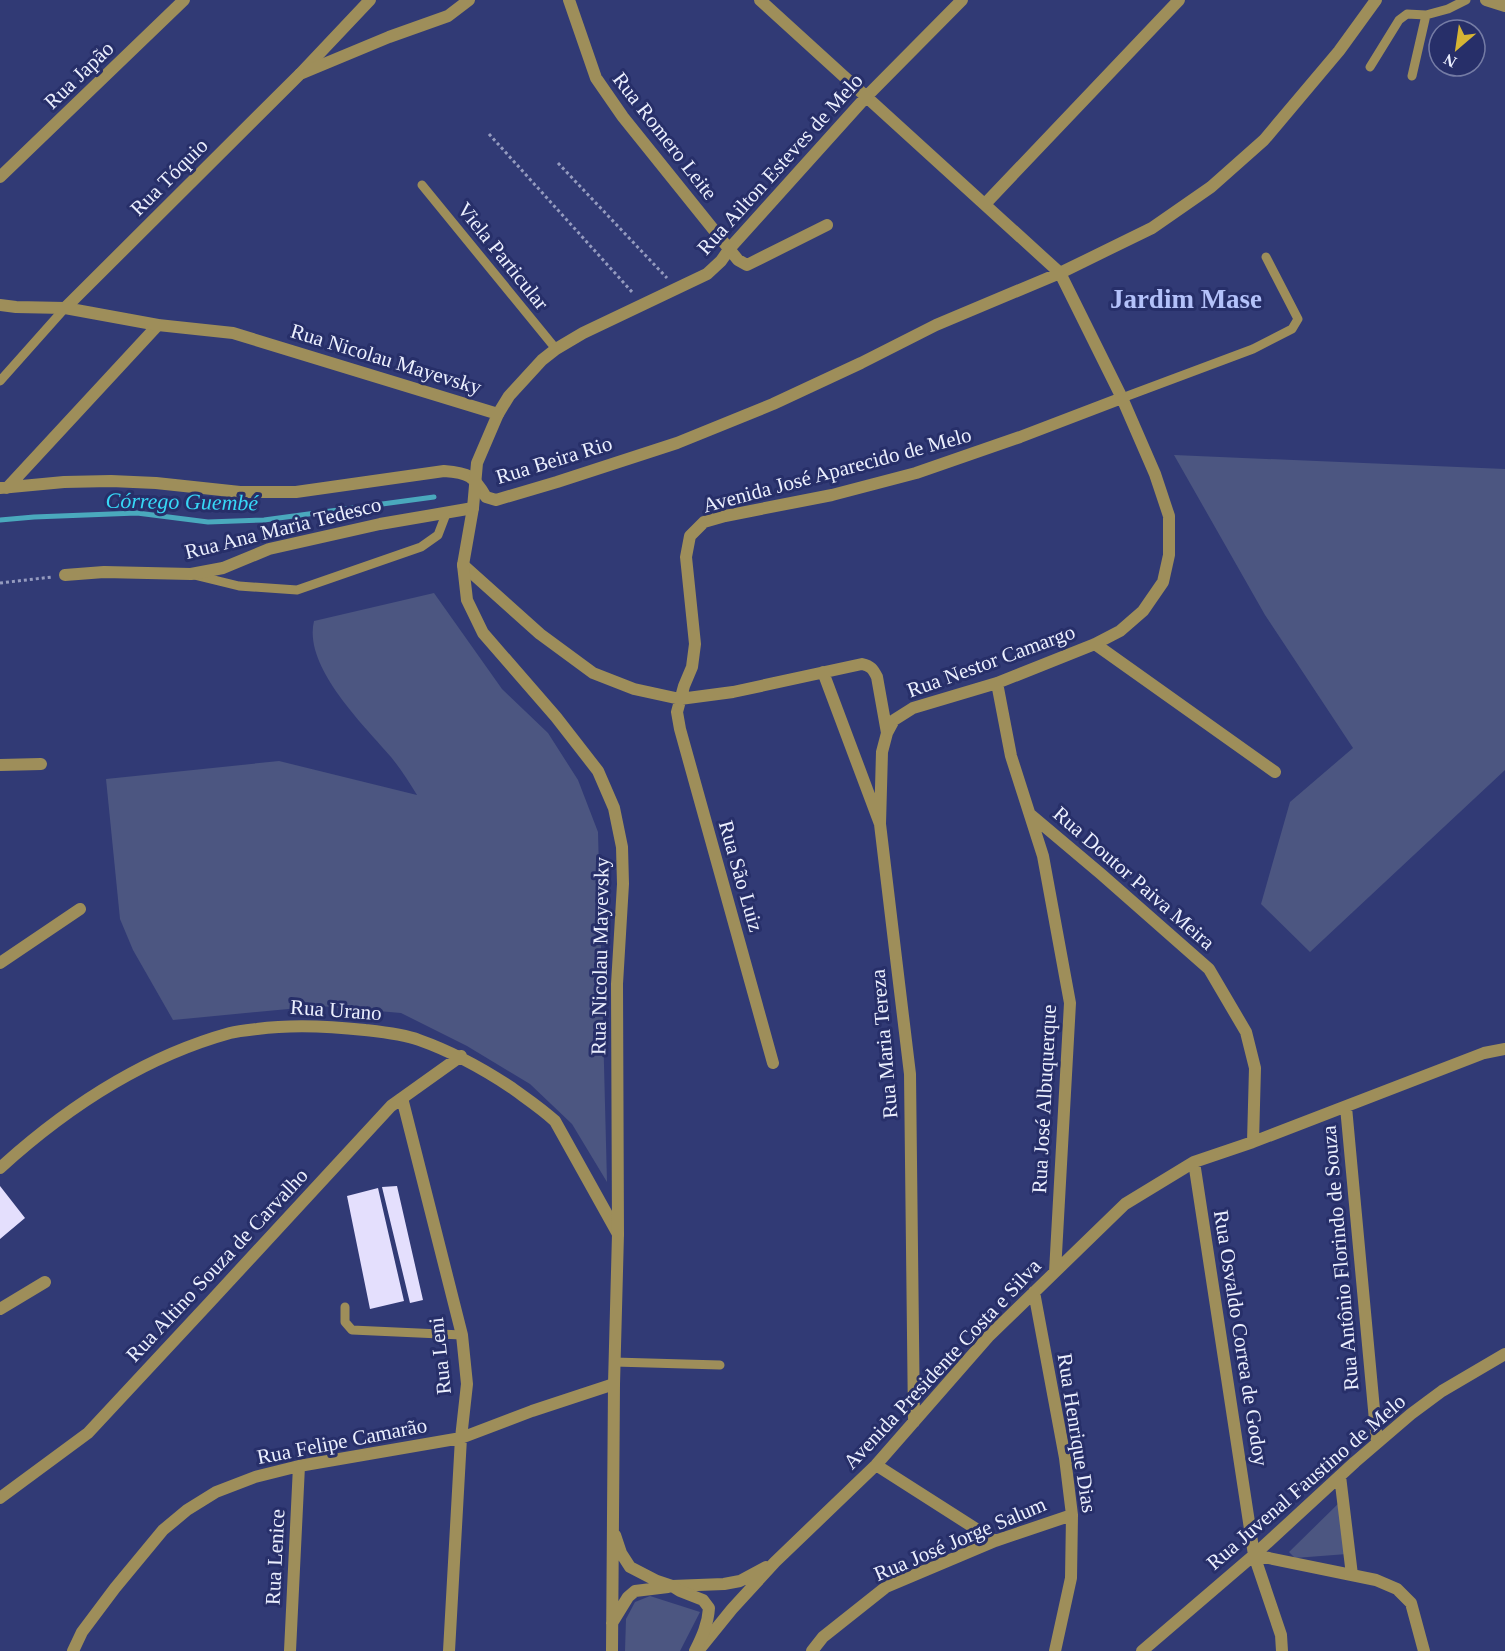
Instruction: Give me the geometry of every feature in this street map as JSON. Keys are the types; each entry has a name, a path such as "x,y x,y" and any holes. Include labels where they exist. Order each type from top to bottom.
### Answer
{"street":[{"name":"Rua Japão","path":"0,177 184,0"},
{"name":"Rua Tóquio","path":"65,308 300,74 370,0"},
{"path":"300,74 389,37 448,16 469,0"},
{"name":"Rua Romero Leite","path":"569,0 596,78 623,117 738,260 747,265 827,225"},
{"path":"760,0 1060,273 1122,398 1155,474 1169,516 1168,555 1163,582 1143,611 1120,631 1095,644"},
{"name":"Rua Ailton Esteves de Melo","path":"498,414 509,396 556,348 642,303 707,274 867,97 962,0"},
{"path":"985,204 1179,0"},
{"name":"Rua Beira Rio","path":"3,488 63,482 111,481 156,483 240,492 296,492 444,471 460,472 476,479 486,497 496,500 677,443 773,404 936,325 1060,273 1152,228 1211,187 1264,140 1339,51 1376,0"},
{"path":"1491,1 1505,6"},
{"name":"Rua Nicolau Mayevsky","path":"0,305 65,308 158,325 233,333 498,414 477,463 473,508 463,565 467,600 483,633 556,717 598,771 614,808 622,847 623,884 617,984 618,1234 614,1362 612,1651"},
{"path":"3,488 158,325"},
{"name":"Avenida José Aparecido de Melo","path":"680,699 692,667 695,644 686,557 690,536 704,522 832,495 916,473 1122,398"},
{"name":"Rua Ana Maria Tedesco","path":"66,575 104,572 191,574 223,568 269,549 380,524 473,508"},
{"path":"463,565 540,634 593,673 634,689 680,699 733,692 862,664 868,665 873,669 880,690 887,733 882,752 880,824"},
{"name":"Rua Nestor Camargo","path":"887,733 894,720 913,708 997,683 1095,644 1275,772"},
{"name":"Rua Maria Tereza","path":"823,672 880,824 910,1074 914,1422"},
{"name":"Rua José Albuquerque","path":"997,683 1011,756 1043,856 1070,1003 1055,1272"},
{"name":"Rua São Luiz","path":"680,699 677,712 680,729 773,1063"},
{"path":"0,765 41,764"},
{"name":"Rua Doutor Paiva Meira","path":"1030,815 1209,969 1246,1032 1255,1068 1253,1142"},
{"path":"0,963 80,909"},
{"name":"Rua Urano","path":"0,1168 51,1125 118,1080 171,1053 231,1032 282,1026 328,1026 417,1039 461,1056 542,1108 555,1121 618,1234"},
{"name":"Avenida Presidente Costa e Silva","path":"696,1651 775,1562 876,1465 988,1337 1125,1204 1194,1162 1253,1142 1485,1053 1505,1049"},
{"name":"Rua Altino Souza de Carvalho","path":"0,1498 88,1433 391,1106 461,1056"},
{"name":"Rua Leni","path":"402,1098 462,1335 467,1384 461,1438 449,1651"},
{"name":"Rua Antônio Florindo de Souza","path":"1346,1107 1377,1442"},
{"name":"Rua Osvaldo Correa de Godoy","path":"1194,1162 1254,1555 1281,1635 1282,1651"},
{"path":"0,1309 45,1282"},
{"name":"Rua Henrique Dias","path":"1034,1292 1065,1458 1072,1515 1071,1578 1055,1651"},
{"name":"Rua Juvenal Faustino de Melo","path":"1142,1651 1254,1555 1411,1413 1442,1391 1505,1354"},
{"name":"Rua Felipe Camarão","path":"73,1651 82,1632 163,1530 187,1509 216,1492 255,1477 299,1466 461,1438 614,1384"},
{"path":"876,1465 995,1541"},
{"name":"Rua Lenice","path":"290,1651 299,1466"},
{"path":"1340,1476 1352,1575"},
{"name":"Rua José Jorge Salum","path":"813,1651 823,1637 886,1587 995,1541 1072,1515"},
{"name":"Rua Nicolau Mayevsky","path":"612,1525 621,1552 630,1567 672,1586"},
{"path":"1254,1555 1376,1580 1397,1589 1411,1603 1424,1651"},
{"name":"Avenida Presidente Costa e Silva","path":"672,1586 710,1586 740,1581 775,1562"},
{"path":"611,1626 628,1597 635,1591 672,1586"},
{"name":"Avenida Presidente Costa e Silva","path":"672,1586 702,1600 709,1608 705,1631 696,1651"}],"lane":[{"path":"1370,67 1399,20 1407,14 1426,15 1448,9 1466,0"},
{"path":"1412,76 1426,15"},
{"name":"Viela Particular","path":"422,185 556,348"},
{"name":"Avenida José Aparecido de Melo","path":"1122,398 1253,349 1292,329 1298,319 1266,257"},
{"path":"0,381 65,308"},
{"path":"191,574 239,586 297,590 421,547 438,535 446,514"},
{"path":"345,1307 345,1322 352,1330 462,1335"},
{"path":"614,1362 720,1365"}],"path":[{"path":"489,134 642,303"},
{"path":"558,163 677,288"},
{"path":"0,583 66,575"}],"shaded area":[{"path":"1174,455 1505,469 1505,770 1310,952 1261,904 1290,802 1353,748 1265,615"},
{"path":"434,593 502,689 548,733 578,780 598,832 607,1182 572,1124 530,1084 467,1046 401,1013 320,1006 173,1020 133,950 120,919 106,779 279,761 417,795 394,761 351,712 326,676 317,657 313,639 314,621"},
{"path":"1341,1501 1347,1554 1295,1558 1289,1552"},
{"path":"650,1596 700,1612 680,1651 625,1651 626,1619 635,1602"}],"building":[{"path":"0,1186 25,1218 0,1239"},
{"path":"397,1186 423,1300 410,1303 382,1187"},
{"path":"378,1188 404,1301 370,1309 347,1196"}],"waterway":[{"name":"Córrego Guembé","path":"0,520 137,513 208,522 264,520 434,497"}],"district":[{"name":"Jardim Mase","path":"1186,299"}]}
